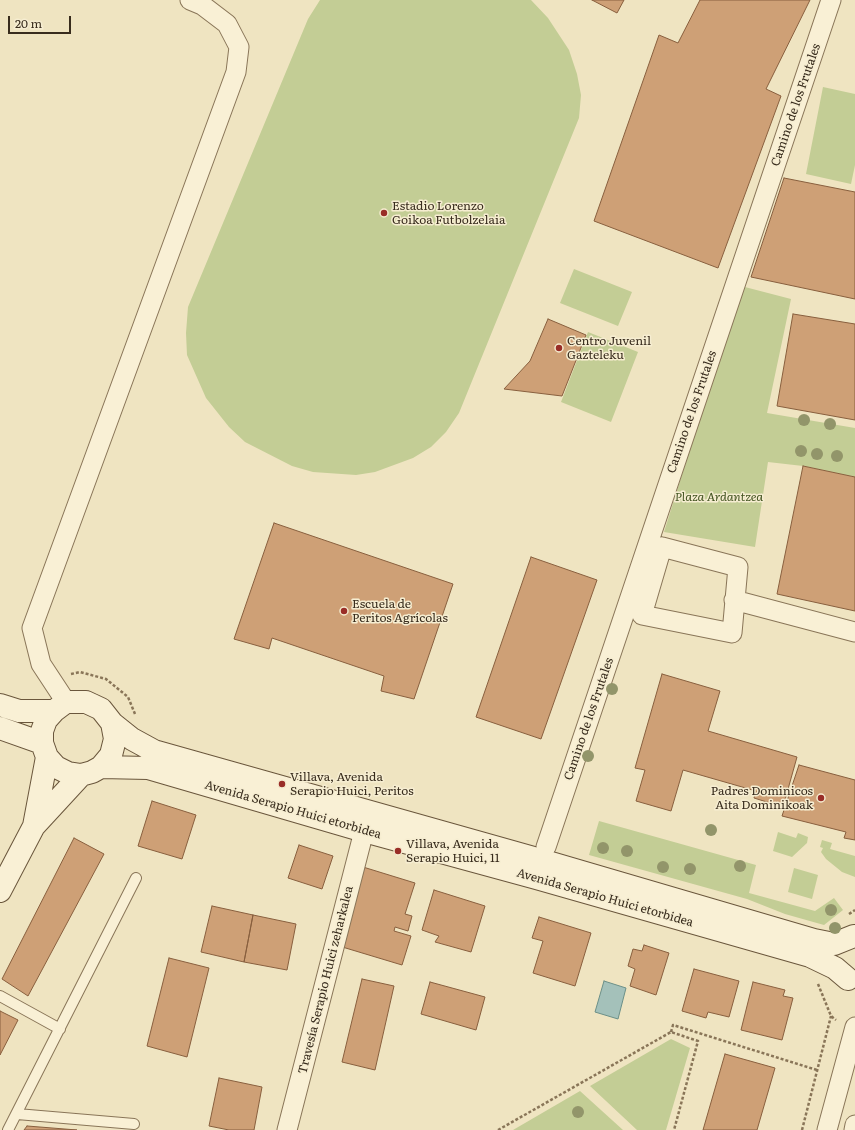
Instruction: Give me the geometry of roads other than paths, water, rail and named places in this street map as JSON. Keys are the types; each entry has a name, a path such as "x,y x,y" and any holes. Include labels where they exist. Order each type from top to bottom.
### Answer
{"main road":[{"path":"0,706 18,711 86,702 101,709 112,723 115,738 111,754 101,767 92,772 81,775 68,773 56,767 45,750 0,728"},
{"path":"34,826 45,750 42,731 46,720 60,706"},
{"name":"Avenida Serapio Huici etorbidea","path":"112,723 132,739 162,753 542,860 814,940 834,944 854,935"},
{"name":"Avenida Serapio Huici etorbidea","path":"101,767 148,768 364,831 810,956 835,968 852,985"},
{"path":"0,891 34,826 81,775"},
{"path":"852,985 844,968 845,955 854,935"}],"street":[{"path":"60,706 41,664 32,628 236,72 239,47 227,24 202,5 190,0"},
{"name":"Camino de los Frutales","path":"546,847 831,0"},
{"path":"662,547 738,567 734,600 732,632 642,615 662,547"},
{"path":"734,600 855,632"},
{"name":"Travesía Serapio Huici zeharkalea","path":"287,1130 364,831"},
{"path":"827,1130 855,1027"},
{"path":"854,1130 855,1125"}],"lane":[{"path":"8,1130 136,878"},
{"path":"0,996 60,1029"},
{"path":"17,1114 134,1124"}],"water":[{"path":"604,981 626,988 618,1019 595,1012"}],"place":[{"name":"Estadio Lorenzo Goikoa Futbolzelaia","path":"384,213"},
{"name":"Centro Juvenil Gazteleku","path":"559,348"},
{"name":"Escuela de Peritos Agrícolas","path":"344,611"},
{"name":"Villava, Avenida Serapio Huici, Peritos","path":"282,784"},
{"name":"Padres Dominicos Aita Dominikoak","path":"821,798"},
{"name":"Villava, Avenida Serapio Huici, 11","path":"398,851"}],"park label":[{"name":"Plaza Ardantzea","path":"719,497"}]}
